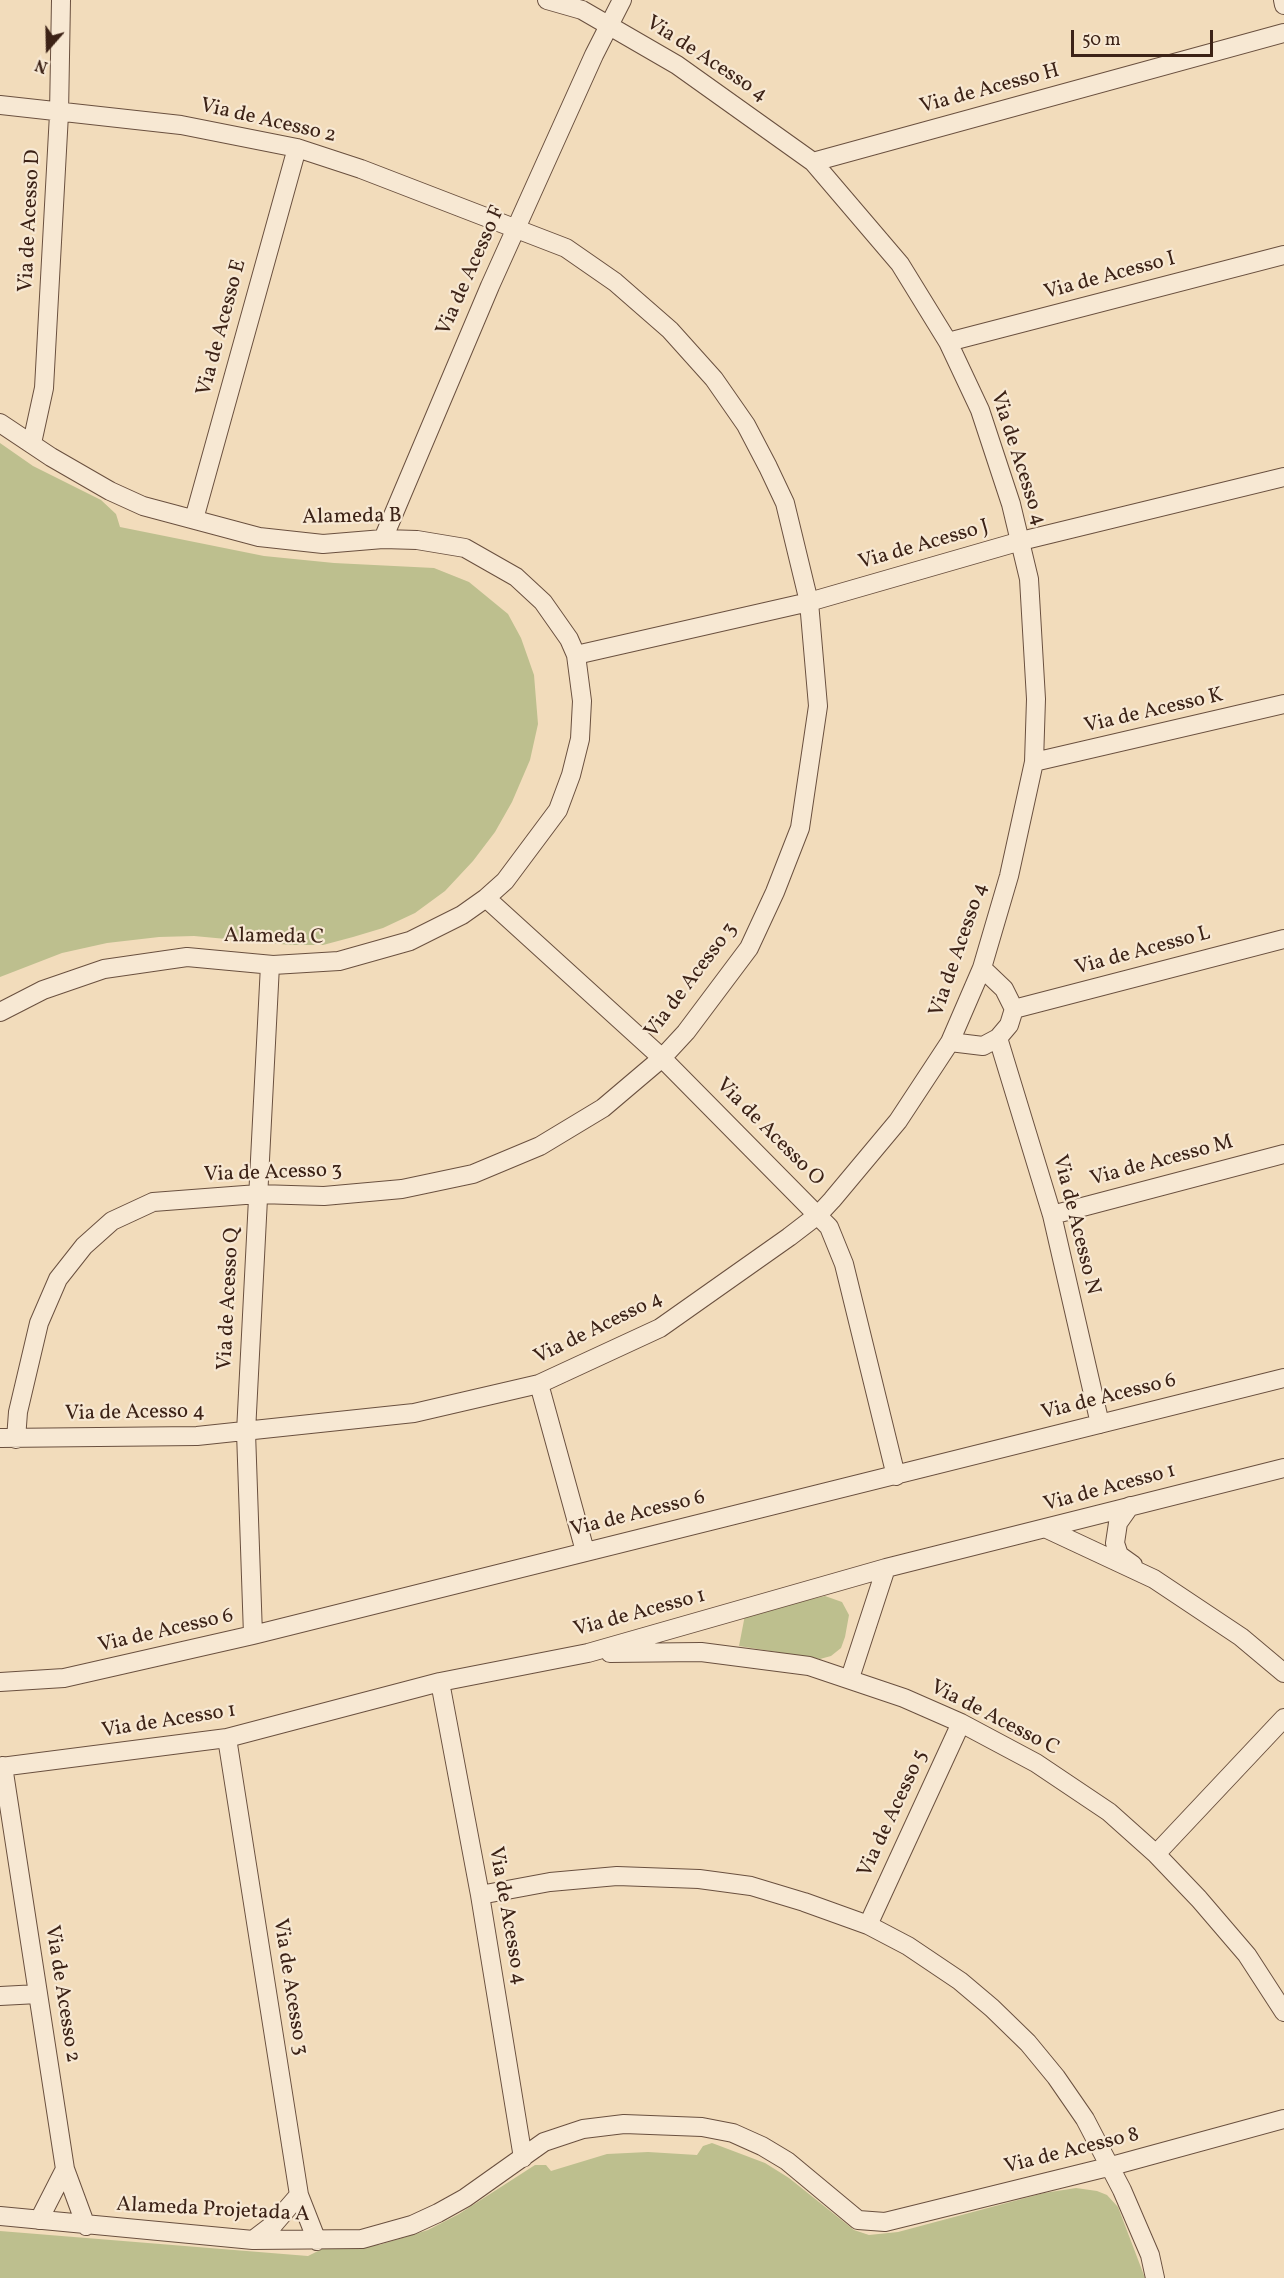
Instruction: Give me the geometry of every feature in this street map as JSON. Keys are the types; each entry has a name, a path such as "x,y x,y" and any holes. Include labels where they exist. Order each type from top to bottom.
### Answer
{"street":[{"name":"Via de Acesso D","path":"32,443 44,388 59,114 61,0"},
{"path":"547,0 582,10 610,25"},
{"name":"Via de Acesso F","path":"383,539 516,228 622,0"},
{"path":"1283,0 1284,5"},
{"name":"Via de Acesso 4","path":"8,1438 197,1436 414,1413 539,1384 660,1328 715,1292 819,1215 898,1121 950,1042 982,968 1010,876 1034,762 1036,699 1029,579 980,410 948,342 900,264 813,162 677,65 610,25"},
{"name":"Via de Acesso H","path":"813,162 1284,33"},
{"name":"Via de Acesso 2","path":"0,105 59,114 181,125 297,148 362,168 516,228"},
{"name":"Via de Acesso E","path":"194,519 297,148"},
{"name":"Via de Acesso 3","path":"8,1438 18,1412 39,1323 58,1280 84,1246 112,1221 153,1202 258,1194 324,1196 402,1189 473,1174 540,1146 603,1108 662,1058 686,1032 749,948 775,892 800,828 818,706 809,602 785,504 746,425 714,379 670,330 615,282 566,248 516,228"},
{"name":"Via de Acesso I","path":"948,342 1284,255"},
{"name":"Alameda B","path":"0,423 51,458 110,491 143,506 259,537 312,543 383,539 417,540 465,548 516,577 543,602 569,639 576,655"},
{"name":"Via de Acesso J","path":"576,655 809,602 1020,542 1284,477"},
{"name":"Alameda C","path":"0,1012 43,990 104,969 144,961 187,957 270,965 339,961 410,942 462,915 486,898 505,880 552,819 571,775 580,739 582,701 576,655"},
{"name":"Via de Acesso K","path":"1034,762 1284,704"},
{"name":"Via de Acesso O","path":"486,898 662,1058 819,1215 834,1235 844,1264 896,1476"},
{"name":"Via de Acesso L","path":"1014,1009 1284,939"},
{"name":"Via de Acesso Q","path":"253,1635 246,1432 270,965"},
{"path":"950,1042 983,1046 998,1038 1009,1025 1014,1009 1004,989 982,968"},
{"name":"Via de Acesso N","path":"998,1038 1052,1215 1100,1424"},
{"name":"Via de Acesso M","path":"1052,1215 1284,1154"},
{"name":"Via de Acesso 6","path":"0,1682 64,1678 253,1635 1284,1378"},
{"path":"539,1384 585,1551"},
{"name":"Via de Acesso 1","path":"1,1766 227,1738 440,1682 588,1653 886,1568 1284,1468"},
{"path":"1130,1506 1118,1523 1115,1543 1119,1555 1241,1637 1284,1673"},
{"path":"1047,1529 1155,1579"},
{"path":"850,1678 886,1568"},
{"name":"Via de Acesso C","path":"588,1653 701,1652 809,1666 850,1678 961,1723 1036,1763 1109,1812 1156,1854 1247,1955 1284,2012"},
{"name":"Via de Acesso 4","path":"440,1682 480,1895 523,2158"},
{"path":"1156,1854 1284,1718"},
{"name":"Via de Acesso 5","path":"868,1925 961,1723"},
{"name":"Via de Acesso 3","path":"227,1738 299,2195 317,2241"},
{"name":"Via de Acesso 2","path":"1,1766 65,2169 86,2226"},
{"path":"480,1895 550,1882 617,1876 699,1879 751,1886 868,1925 908,1946 960,1981 1028,2043 1085,2119 1122,2190 1150,2254 1155,2278"},
{"path":"0,1996 38,1994"},
{"name":"Via de Acesso 8","path":"870,2223 885,2222 1108,2167 1284,2119"},
{"name":"Alameda Projetada A","path":"0,2216 86,2226 253,2240 362,2239 412,2225 465,2198 544,2142 583,2129 624,2124 702,2127 733,2133 762,2146 811,2179 858,2220 870,2223"},
{"path":"39,2220 65,2169"},
{"path":"253,2240 274,2224 299,2195"}],"green space":[{"path":"0,443 33,466 101,500 116,514 120,527 264,556 334,563 434,568 469,582 508,614 521,638 534,675 538,724 530,760 512,802 495,832 473,861 445,891 415,913 383,928 323,945 291,945 194,936 159,937 107,943 62,953 0,977"},
{"path":"825,1596 842,1602 849,1615 841,1648 831,1656 820,1659 739,1646 745,1615"},
{"path":"712,2143 765,2163 789,2178 854,2230 869,2235 898,2232 1044,2193 1076,2188 1097,2191 1107,2195 1118,2207 1145,2278 0,2278 0,2231 308,2256 328,2246 379,2245 428,2230 459,2214 535,2165 546,2165 551,2171 607,2154 648,2152 697,2155 703,2146"}]}
